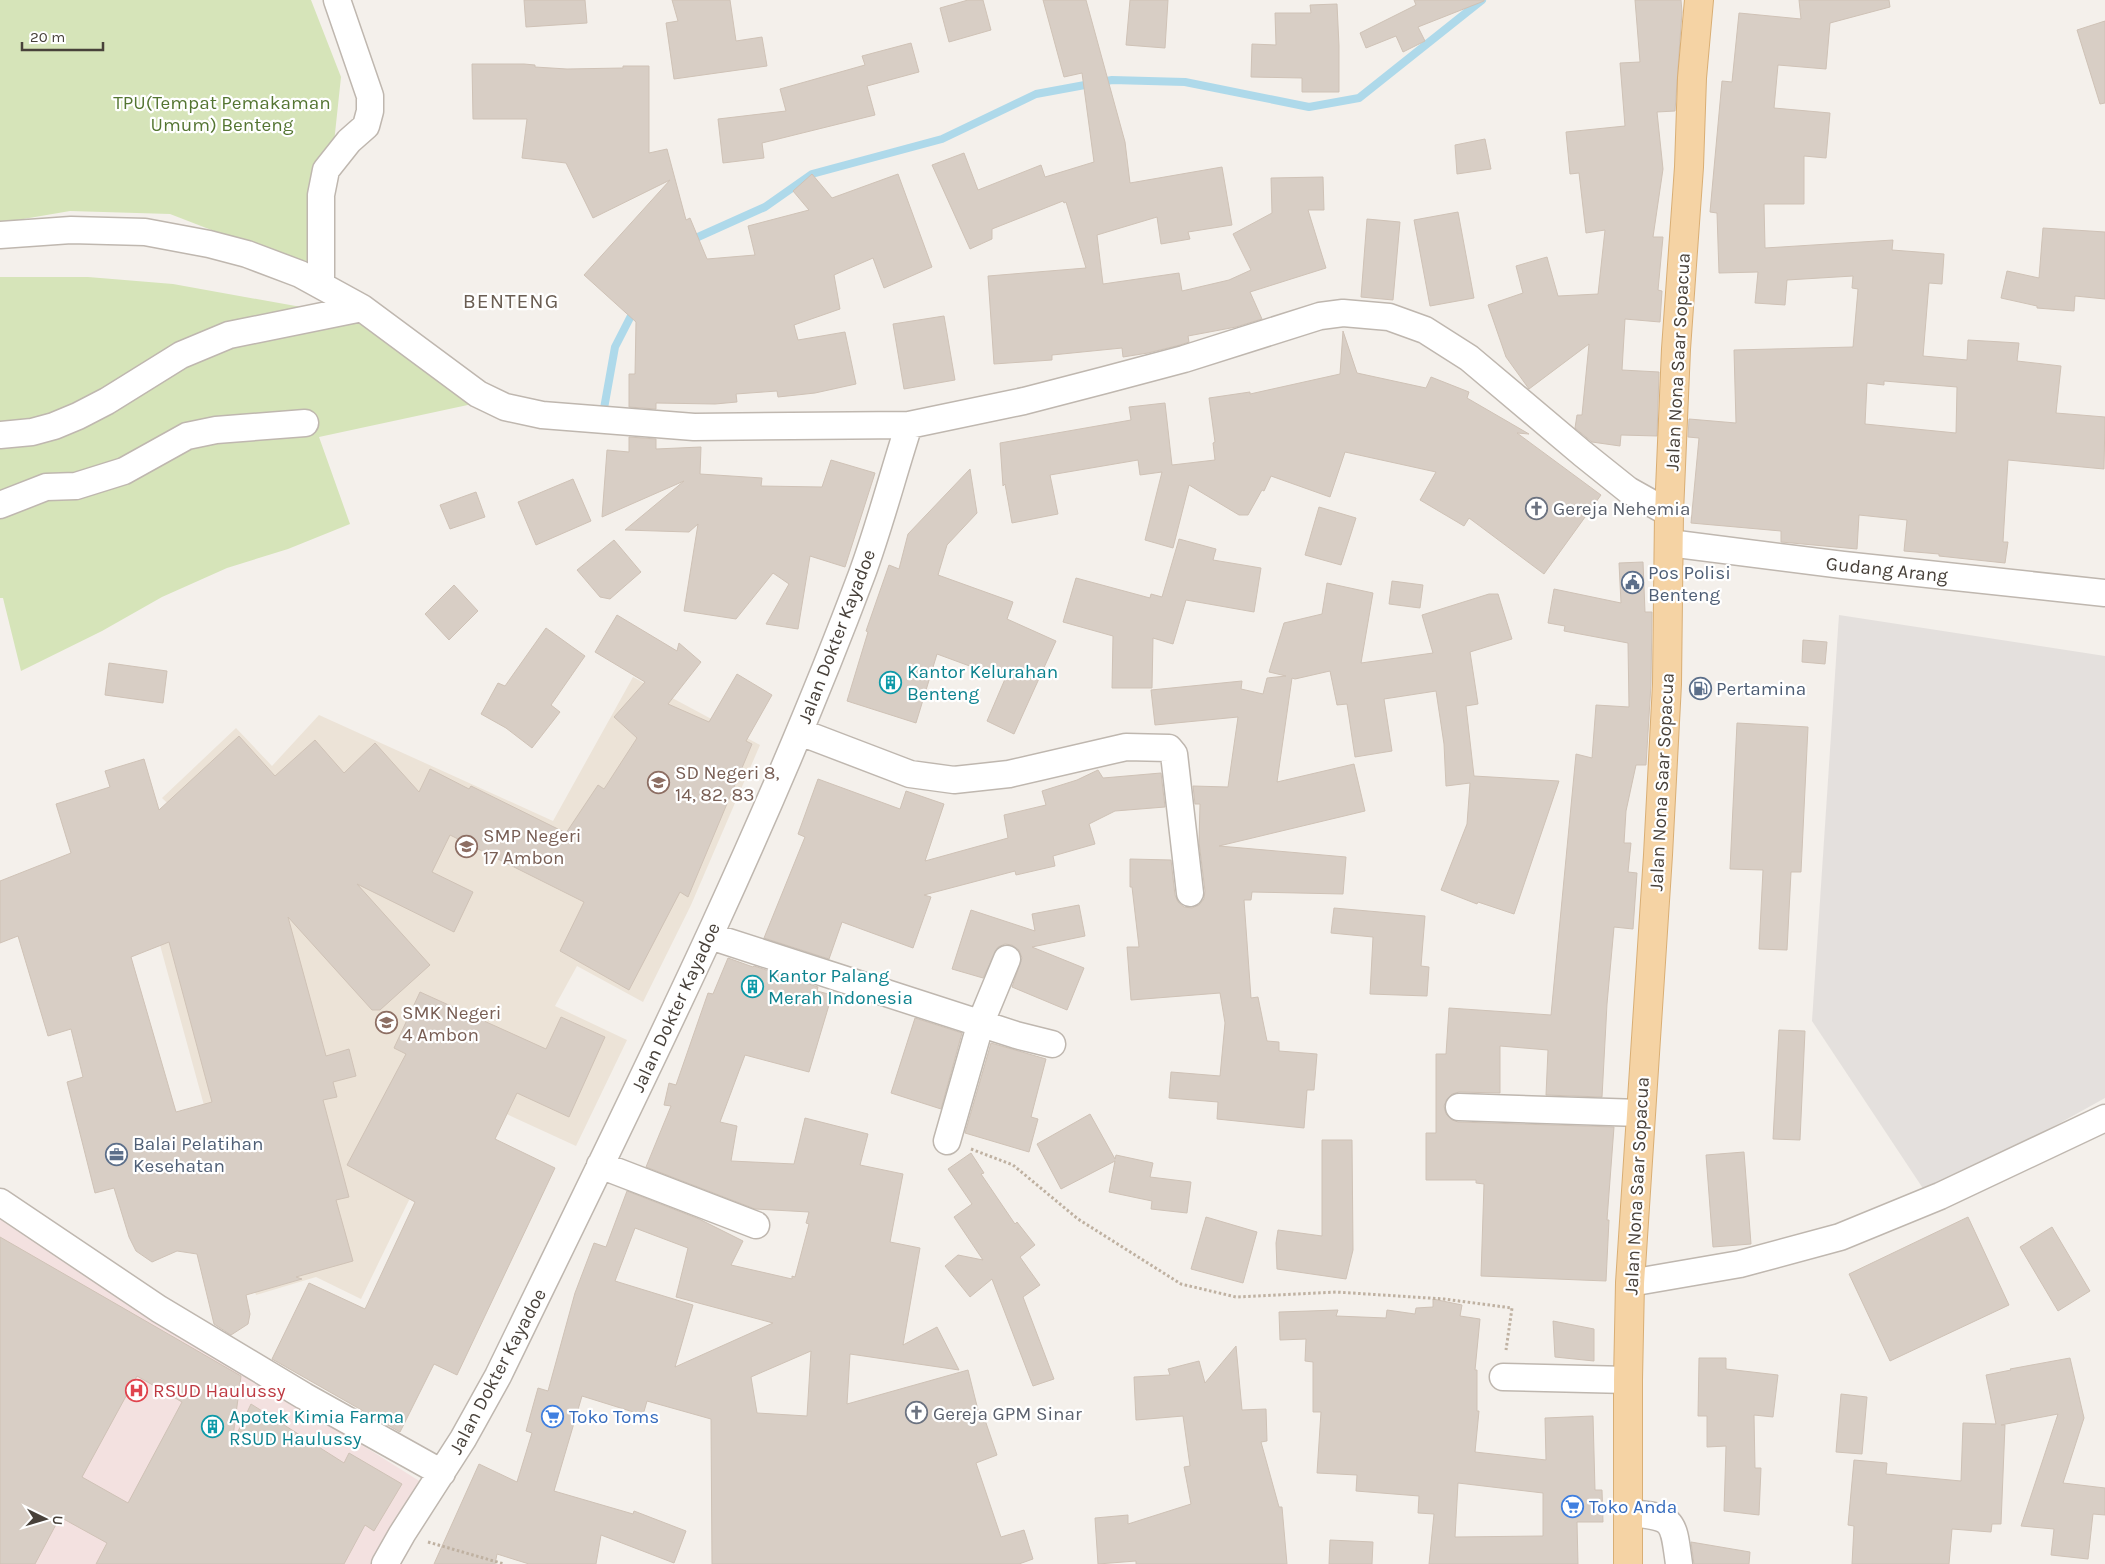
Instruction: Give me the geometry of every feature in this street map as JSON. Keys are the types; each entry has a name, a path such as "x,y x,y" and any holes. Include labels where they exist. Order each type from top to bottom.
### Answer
{"main road":[{"name":"Jalan Nona Saar Sopacua","path":"1628,1564 1630,1283 1658,855 1667,684 1668,513 1676,349 1689,167 1692,78 1699,0"}],"street":[{"path":"321,284 321,195 326,170 366,126 370,111 370,96 337,0"},
{"path":"0,235 71,230 145,232 209,244 247,254 321,284 346,301 362,308 478,394 505,407 535,414 601,422 694,427 909,425 1024,401 1105,380 1184,359 1320,316 1343,314 1388,317 1425,330 1469,358 1628,490 1668,513"},
{"path":"0,435 32,432 54,426 78,416 107,401 181,355 228,335 362,308"},
{"path":"0,506 46,487 76,486 124,471 188,436 216,430 305,423"},
{"name":"Jalan Dokter Kayadoe","path":"385,1564 402,1534 442,1473 498,1376 710,936 800,732 863,571 909,425"},
{"name":"Gudang Arang","path":"1669,543 1843,565 2105,593"},
{"path":"800,732 910,774 954,780 1009,774 1126,747 1169,748 1174,754 1190,893"},
{"path":"710,936 981,1022 1016,1035 1052,1044"},
{"path":"947,1140 981,1022 1006,959"},
{"path":"1459,1106 1640,1113"},
{"path":"1630,1283 1740,1264 1840,1237 1940,1196 2105,1118"},
{"path":"600,1165 756,1225"},
{"path":"0,1202 159,1309 304,1396 442,1473"},
{"path":"1503,1377 1628,1380"},
{"path":"1629,1513 1657,1516 1669,1523 1675,1535 1680,1564"}],"path":[{"path":"947,1140 1013,1165 1078,1220 1181,1284 1236,1297 1336,1292 1444,1299 1512,1308 1503,1377"},
{"path":"402,1534 504,1564"}],"shaded area":[{"path":"1839,615 2105,656 2105,1098 1928,1196 1812,1021"},
{"name":"SMK Negeri 4 Ambon","path":"633,677 760,745 691,905 643,1002 577,966 555,1006 627,1040 576,1146 461,1093 361,1299 316,1277 256,1295 160,945 216,928 182,817 162,798 236,728 272,766 319,715 553,821"},
{"name":"RSUD Haulussy","path":"0,1218 421,1482 376,1564 0,1564"}],"green space":[{"name":"TPU(Tempat Pemakaman Umum) Benteng","path":"0,0 311,0 341,77 328,199 328,266 271,253 170,214 70,211 0,223"},
{"path":"0,277 88,277 173,284 357,317 477,403 319,437 350,524 288,549 227,568 162,597 102,631 21,671 3,598 0,598"}],"building":[{"path":"524,0 585,0 587,23 526,27"},
{"path":"672,0 730,0 736,41 762,37 767,66 674,79 666,23 678,21"},
{"path":"968,0 983,0 991,30 949,42 940,8"},
{"path":"1043,0 1086,0 1125,142 1130,183 1222,167 1232,225 1188,232 1190,239 1161,244 1157,217 1097,235 1103,284 1179,273 1182,291 1229,280 1251,270 1233,234 1272,213 1271,178 1323,177 1324,210 1308,210 1326,268 1250,292 1262,319 1236,327 1188,336 1189,342 1180,345 1123,357 1122,348 1052,355 1052,360 994,364 988,276 1086,268 1066,202 1064,203 1063,201 992,229 992,239 970,249 932,165 964,153 978,190 1041,165 1045,177 1094,162 1082,73 1064,77"},
{"path":"1130,0 1168,0 1165,48 1126,45"},
{"path":"1414,0 1484,1 1418,27 1425,41 1403,52 1396,36 1366,48 1360,33 1416,5"},
{"path":"1635,0 1681,0 1682,12 1675,111 1657,112 1663,169 1653,237 1663,237 1658,290 1662,291 1660,322 1625,319 1622,370 1659,372 1657,436 1621,435 1620,446 1592,442 1575,428 1577,415 1582,415 1589,344 1529,389 1506,357 1488,305 1523,293 1516,266 1547,257 1558,296 1598,294 1605,230 1586,233 1579,173 1570,174 1566,132 1625,126 1620,63 1640,62"},
{"path":"1799,0 1889,0 1890,7 1830,23 1826,69 1778,65 1774,108 1830,113 1826,158 1804,156 1804,204 1764,204 1765,248 1893,240 1892,250 1944,254 1942,284 1929,283 1923,356 1967,360 1968,340 2019,343 2017,361 2061,366 2056,413 2105,417 2104,469 2008,460 2003,542 2008,542 2005,563 1904,551 1907,520 1859,515 1857,549 1781,542 1781,531 1691,523 1699,438 1688,437 1689,419 1736,423 1734,350 1853,347 1858,289 1852,288 1853,276 1787,280 1785,305 1755,303 1758,272 1719,273 1717,213 1710,212 1722,81 1732,82 1739,13 1801,19","holes":["1884,381 1957,387 1956,433 1865,424 1867,383 1884,385"]},
{"path":"1337,4 1339,92 1302,92 1302,78 1251,77 1252,44 1276,45 1275,13 1311,13 1310,5"},
{"path":"2105,21 2105,103 2100,104 2077,30"},
{"path":"911,43 919,72 867,86 875,115 762,143 764,158 723,163 718,119 786,111 780,89 865,65 862,56"},
{"path":"472,64 524,64 535,65 535,67 567,69 649,66 649,153 667,149 686,220 690,218 707,259 755,255 748,226 809,210 793,191 812,174 832,198 898,174 932,267 884,288 873,258 834,275 840,309 794,325 798,340 845,332 856,384 815,393 778,397 777,391 736,394 737,402 715,404 656,403 656,409 629,407 629,374 635,374 636,322 584,275 670,180 593,218 566,163 522,158 527,119 473,119"},
{"path":"1485,139 1491,169 1457,174 1455,145"},
{"path":"1458,212 1474,298 1430,306 1414,220"},
{"path":"1367,219 1400,222 1393,300 1361,297"},
{"path":"2043,228 2105,232 2105,299 2075,296 2074,311 2037,308 2037,306 2001,298 2007,271 2039,278"},
{"path":"944,316 955,380 904,389 893,324"},
{"path":"1343,331 1357,373 1426,388 1431,377 1469,392 1467,398 1529,434 1517,433 1601,495 1544,574 1469,518 1464,526 1420,500 1436,472 1345,452 1330,497 1271,476 1264,491 1262,490 1248,515 1239,515 1189,485 1173,548 1145,540 1162,472 1140,475 1138,460 1050,475 1058,514 1012,523 1005,484 1003,486 1000,443 1131,420 1129,407 1165,403 1172,465 1215,460 1213,443 1215,442 1209,398 1250,392 1250,394 1340,374"},
{"path":"629,437 656,439 656,449 701,447 700,474 762,478 761,486 822,487 831,460 875,473 845,567 810,556 798,629 766,624 789,584 773,573 736,619 684,611 698,524 689,532 625,530 684,481 602,517 607,450 629,452"},
{"path":"970,469 977,513 947,545 938,575 1013,602 1007,619 1056,641 1014,734 987,721 1005,679 937,654 916,723 847,701 868,632 866,631 889,565 899,569 908,534"},
{"path":"573,479 591,521 536,545 518,502"},
{"path":"476,492 485,517 450,529 440,505"},
{"path":"1319,507 1356,518 1341,565 1305,555"},
{"path":"1179,539 1216,549 1213,560 1261,568 1254,612 1186,600 1173,644 1153,638 1152,688 1112,688 1113,636 1063,622 1076,578 1150,598 1151,594 1162,597"},
{"path":"614,540 641,572 610,599 600,597 577,570"},
{"path":"1643,562 1645,612 1652,612 1651,684 1646,765 1636,765 1626,811 1624,843 1631,843 1628,872 1637,873 1633,929 1614,927 1607,1004 1602,1097 1546,1095 1548,1050 1500,1046 1500,1093 1459,1092 1452,1094 1444,1106 1446,1114 1452,1120 1458,1122 1614,1127 1607,1220 1609,1220 1606,1281 1481,1276 1484,1184 1476,1183 1476,1180 1426,1180 1426,1133 1436,1133 1436,1054 1446,1054 1449,1008 1551,1015 1576,754 1592,758 1596,705 1629,707 1628,643 1564,631 1565,626 1548,623 1554,589 1621,603 1619,563"},
{"path":"1392,581 1423,585 1420,608 1389,604"},
{"path":"1327,583 1373,593 1361,663 1433,653 1422,615 1489,594 1498,594 1512,639 1470,652 1478,704 1466,706 1474,776 1559,781 1514,914 1478,902 1477,904 1441,890 1467,824 1470,783 1446,786 1444,744 1436,691 1384,699 1392,751 1355,757 1347,704 1337,705 1330,671 1295,679 1292,678 1277,782 1354,764 1365,811 1219,846 1346,857 1343,894 1252,892 1251,900 1244,900 1251,998 1258,997 1267,1041 1279,1042 1279,1051 1317,1054 1314,1090 1307,1090 1304,1128 1217,1119 1218,1102 1169,1098 1171,1072 1220,1076 1225,1023 1220,993 1131,1000 1127,947 1139,947 1132,887 1130,887 1130,859 1171,860 1175,895 1178,902 1184,907 1192,908 1199,905 1204,899 1205,891 1199,842 1200,804 1195,804 1193,786 1228,787 1238,717 1155,725 1151,690 1242,681 1241,689 1263,694 1267,678 1286,676 1269,672 1284,623 1322,614"},
{"path":"454,585 478,611 449,640 425,614"},
{"path":"617,615 677,651 679,643 701,662 668,704 709,722 737,674 772,695 746,741 752,744 688,897 680,892 629,990 560,951 584,902 450,835 432,872 473,892 454,932 357,884 430,965 380,1010 372,1010 288,917 326,1056 349,1049 356,1076 333,1082 337,1097 323,1100 349,1197 336,1200 353,1261 296,1277 302,1279 246,1295 250,1314 248,1324 231,1335 214,1324 197,1254 177,1251 152,1262 136,1251 129,1237 114,1188 95,1193 67,1082 83,1077 71,1029 48,1036 18,936 0,943 0,881 71,853 56,804 110,787 105,771 144,759 159,810 239,736 275,776 315,740 344,773 375,743 419,792 430,769 469,789 471,786 566,833 598,785 604,789 637,738 614,717 645,682 595,652","holes":["169,942 212,1102 176,1112 131,957"]},
{"path":"546,628 585,656 551,705 560,712 532,748 506,728 481,714 498,683 505,686"},
{"path":"1803,640 1827,642 1825,664 1802,662"},
{"path":"109,663 167,671 163,703 105,695"},
{"path":"1737,723 1808,727 1801,872 1791,872 1787,950 1759,949 1763,870 1730,869"},
{"path":"1098,770 1103,778 1161,773 1165,807 1115,811 1089,824 1095,844 1053,856 1055,866 1016,875 1015,871 924,895 931,897 913,948 842,922 829,959 764,938 805,837 798,834 818,779 900,809 906,791 944,804 925,861 1008,838 1004,815 1046,805 1042,791 1077,780"},
{"path":"1079,905 1085,936 1032,947 1084,968 1067,1010 1012,987 1022,958 1019,950 1012,945 1005,944 998,947 983,978 952,969 971,910 1035,931 1032,914"},
{"path":"1334,908 1425,916 1421,966 1429,967 1427,996 1370,994 1373,937 1331,933"},
{"path":"728,958 818,987 817,991 832,995 809,1072 745,1055 720,1122 737,1126 731,1161 794,1164 805,1118 868,1134 860,1165 903,1174 890,1242 920,1248 903,1345 937,1327 959,1370 850,1354 847,1404 968,1370 981,1422 985,1420 997,1455 976,1463 1001,1537 1024,1530 1033,1559 1019,1564 712,1564 711,1419 647,1401 643,1415 582,1396 554,1491 633,1514 634,1511 686,1531 674,1563 601,1535 596,1564 529,1564 497,1554 495,1564 434,1564 479,1464 517,1482 532,1433 526,1431 538,1388 548,1391 575,1293 594,1243 606,1247 627,1191 699,1219 743,1241 731,1265 792,1279 792,1276 795,1277 809,1224 806,1223 809,1212 755,1209 646,1167 671,1106 664,1105 669,1083 676,1085 708,993 713,994","holes":["635,1228 688,1248 676,1297 773,1323 675,1367 693,1305 615,1281","811,1351 807,1416 757,1413 751,1377"]},
{"path":"420,992 546,1049 561,1017 605,1037 569,1117 517,1093 495,1139 555,1168 457,1375 434,1364 400,1432 272,1359 309,1283 365,1309 415,1202 347,1165 406,1054 394,1048"},
{"path":"915,1018 962,1033 941,1109 891,1093"},
{"path":"1779,1030 1805,1031 1800,1140 1773,1139"},
{"path":"991,1043 1046,1059 1031,1117 1038,1119 1029,1152 965,1133"},
{"path":"1090,1114 1115,1159 1116,1155 1153,1163 1150,1177 1191,1182 1187,1213 1151,1209 1152,1201 1109,1192 1115,1161 1061,1189 1037,1144"},
{"path":"1322,1140 1352,1140 1353,1250 1346,1279 1277,1269 1276,1243 1278,1230 1322,1236"},
{"path":"1744,1152 1751,1244 1713,1247 1706,1155"},
{"path":"971,1153 984,1173 981,1174 1015,1224 1017,1222 1035,1245 1020,1257 1040,1285 1023,1297 1054,1379 1033,1386 992,1279 970,1297 945,1266 958,1255 983,1260 954,1217 972,1204 948,1169"},
{"path":"1206,1217 1257,1232 1243,1283 1191,1269"},
{"path":"1968,1217 2009,1305 1890,1361 1849,1274"},
{"path":"2052,1227 2090,1291 2058,1311 2020,1247"},
{"name":"RSUD Haulussy","path":"0,1237 241,1376 232,1444 251,1404 344,1463 349,1453 402,1484 374,1531 365,1525 344,1564 96,1564 107,1543 60,1517 35,1564 0,1564","holes":["137,1376 182,1402 128,1503 82,1477"]},
{"path":"1433,1299 1462,1305 1460,1316 1480,1319 1475,1370 1477,1370 1477,1411 1479,1411 1475,1452 1546,1460 1545,1418 1593,1416 1595,1490 1602,1490 1603,1522 1577,1522 1578,1564 1429,1564 1434,1514 1418,1513 1419,1496 1356,1491 1357,1475 1317,1473 1321,1412 1313,1412 1313,1362 1305,1361 1306,1339 1280,1340 1279,1312 1338,1310 1336,1316 1386,1318 1387,1310 1415,1314 1416,1308 1433,1307","holes":["1458,1483 1543,1493 1543,1536 1455,1537"]},
{"path":"1553,1321 1594,1329 1594,1361 1555,1357"},
{"path":"1236,1346 1242,1410 1266,1409 1267,1441 1261,1442 1279,1507 1282,1507 1287,1564 1136,1564 1136,1561 1098,1564 1095,1518 1128,1515 1128,1524 1191,1504 1184,1467 1190,1466 1183,1416 1136,1420 1134,1377 1170,1375 1168,1369 1199,1361 1205,1383"},
{"path":"1699,1358 1726,1358 1726,1369 1778,1375 1773,1417 1754,1415 1755,1468 1761,1468 1759,1515 1724,1511 1726,1446 1707,1447 1707,1416 1698,1416"},
{"path":"2070,1358 2084,1418 2063,1483 2105,1488 2105,1515 2093,1514 2088,1559 2051,1555 2054,1529 2021,1526 2058,1414 2001,1425 2005,1425 2001,1524 1992,1524 1991,1532 1952,1529 1949,1564 1852,1564 1854,1526 1848,1525 1854,1460 1887,1463 1886,1474 1961,1481 1963,1423 1996,1424 1986,1375"},
{"path":"1841,1394 1867,1397 1862,1454 1836,1452"},
{"path":"1330,1540 1373,1542 1372,1564 1329,1564"},
{"path":"1691,1542 1750,1552 1749,1564 1694,1564"}],"waterway":[{"path":"692,243 698,237 765,207 812,174 942,139 1036,94 1112,80 1185,82 1309,107 1359,98 1482,0"},
{"path":"603,414 615,347 634,310"}],"place":[{"name":"Gereja Nehemia","path":"1537,508"},
{"name":"Pos Polisi Benteng","path":"1632,583"},
{"name":"Kantor Kelurahan Benteng","path":"891,682"},
{"name":"Pertamina","path":"1700,688"},
{"name":"SD Negeri 8, 14, 82, 83","path":"659,783"},
{"name":"SMP Negeri 17 Ambon","path":"467,846"},
{"name":"Kantor Palang Merah Indonesia","path":"752,986"},
{"name":"SMK Negeri 4 Ambon","path":"386,1023"},
{"name":"Balai Pelatihan Kesehatan","path":"117,1154"},
{"name":"RSUD Haulussy","path":"137,1390"},
{"name":"Gereja GPM Sinar","path":"917,1413"},
{"name":"Toko Toms","path":"553,1416"},
{"name":"Apotek Kimia Farma RSUD Haulussy","path":"213,1427"},
{"name":"Toko Anda","path":"1573,1506"}],"district":[{"name":"BENTENG","path":"511,301"}]}
